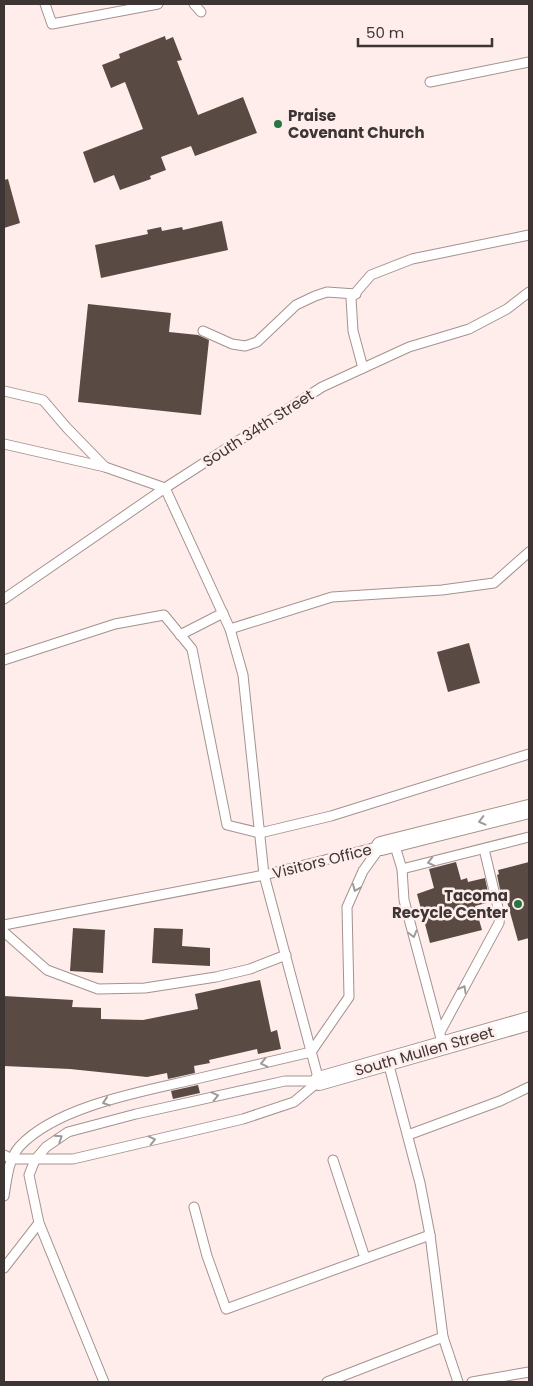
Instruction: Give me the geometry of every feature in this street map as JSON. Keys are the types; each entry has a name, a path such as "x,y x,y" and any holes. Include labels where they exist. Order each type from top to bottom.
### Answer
{"street":[{"path":"387,845 529,809"},
{"name":"South Mullen Street","path":"319,1081 388,1062 442,1039 529,1021"}],"lane":[{"path":"45,4 52,24 158,4"},
{"path":"194,4 201,12"},
{"path":"430,82 529,62"},
{"path":"362,368 353,331 351,298 371,276 412,260 529,235"},
{"path":"202,331 232,344 245,346 257,342 296,305 315,296 327,292 356,294"},
{"name":"South 34th Street","path":"4,599 165,488 322,387 409,347 469,329 507,309 529,292"},
{"path":"4,391 43,400 105,467"},
{"path":"4,444 105,467 165,488 230,629 243,675 264,875 319,1081"},
{"path":"230,629 332,597 442,590 494,584 529,552"},
{"path":"180,635 223,613"},
{"path":"4,660 115,624 164,615 192,649 227,825 260,833 331,816 529,754"},
{"path":"402,869 529,837"},
{"path":"4,1196 8,1157 29,1137 44,1127 78,1111 136,1093 312,1052 349,997 348,907 363,871 387,845 402,869 404,900 442,1039"},
{"name":"Visitors Office","path":"4,925 264,875 387,845"},
{"path":"442,1039 498,924 500,916 484,849"},
{"path":"4,932 47,970 98,989 145,988 216,977 250,969 286,955"},
{"path":"388,1062 420,1183 430,1236 443,1337 458,1382"},
{"path":"104,1382 39,1222 29,1175 35,1160 46,1147 68,1132 116,1119 285,1081 319,1081"},
{"path":"8,1157 35,1160 73,1159 243,1119 294,1102 319,1081"},
{"path":"408,1135 500,1102 529,1087"},
{"path":"333,1160 365,1258"},
{"path":"194,1207 207,1256 226,1309 430,1236"},
{"path":"4,1268 39,1222"},
{"path":"327,1382 443,1337"},
{"path":"472,1382 529,1372"}],"building":[{"path":"165,36 166,40 173,37 182,60 177,61 198,115 243,97 257,133 195,156 191,146 161,157 166,170 150,176 151,179 120,190 114,175 94,183 83,152 143,129 125,82 111,88 102,65 120,58 119,54"},
{"path":"8,179 20,223 4,228 4,180"},
{"path":"222,221 228,250 101,278 95,245 148,234 147,230 161,227 162,231 182,227 183,230"},
{"path":"88,304 171,313 169,332 198,335 209,340 201,415 78,402"},
{"path":"469,643 480,683 448,692 437,652"},
{"path":"456,862 461,880 467,878 468,882 485,878 490,902 475,906 482,930 430,943 417,894 434,888 429,869"},
{"name":"Tacoma Recycle Center","path":"529,862 529,938 518,941 506,898 502,899 497,875 499,874 498,870"},
{"path":"73,928 105,930 103,973 70,971"},
{"path":"154,928 183,929 182,946 210,948 210,966 152,963"},
{"path":"260,980 271,1032 277,1030 281,1049 258,1054 257,1049 209,1060 210,1063 194,1066 195,1073 168,1079 167,1073 147,1077 70,1069 4,1066 4,996 73,1000 72,1007 101,1008 101,1019 143,1020 198,1009 195,994"},
{"path":"198,1085 200,1093 173,1099 171,1091"}],"place":[{"name":"Praise Covenant Church","path":"278,124"},
{"name":"Tacoma Recycle Center","path":"518,904"}]}
